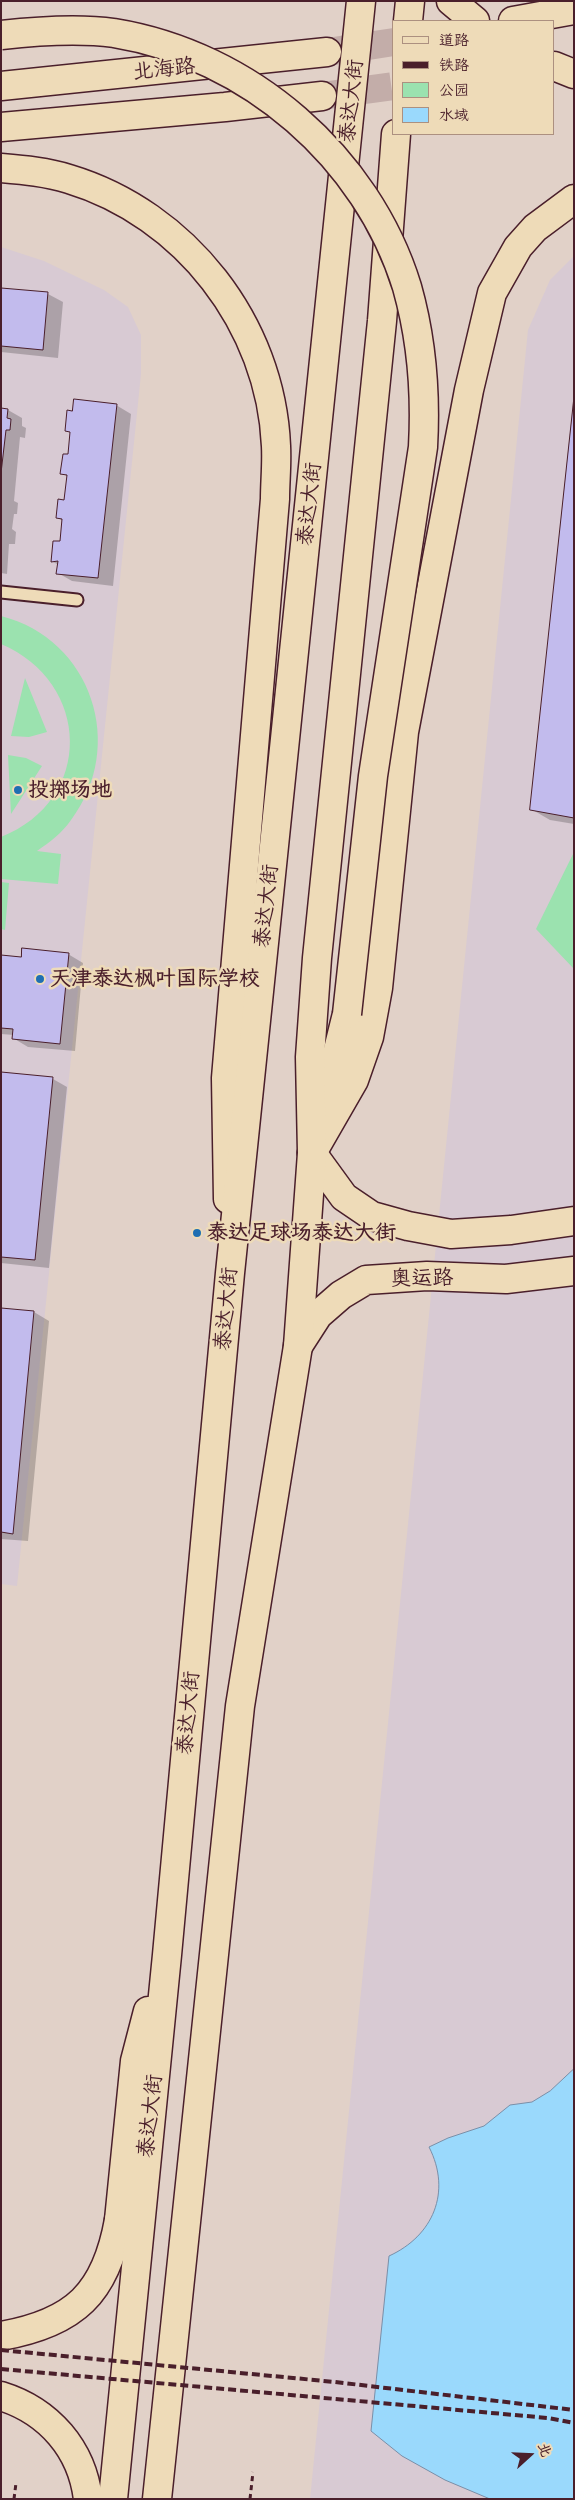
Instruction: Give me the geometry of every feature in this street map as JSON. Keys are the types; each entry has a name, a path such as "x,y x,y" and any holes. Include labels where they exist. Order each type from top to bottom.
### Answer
{"main road":[{"name":"泰达大街","path":"113,2499 167,1955 230,1273 361,1"},
{"path":"408,20 410,1"},
{"path":"451,1 474,20"},
{"path":"519,20 574,10"},
{"path":"1,35 48,32 114,33 165,46 198,58 257,89 292,115 338,160 366,200 382,228 406,286 419,340 423,369 423,447 373,776 347,1014 312,1153"},
{"name":"北海路","path":"1,86 328,52"},
{"path":"555,57 574,53"},
{"path":"555,66 574,74"},
{"name":"北海路","path":"1,127 225,107 322,96"},
{"path":"157,2499 240,1706 298,1346 312,1153 310,1057 317,958 382,321 396,135"},
{"path":"1,168 38,171 96,188 159,224 185,245 205,266 241,318 254,344 269,399 276,445 275,499 226,1078 230,1273"},
{"path":"312,1153 354,1080 369,1038 378,988 404,732 469,390 492,293 518,247 535,228 574,199"},
{"path":"312,1153 344,1197 372,1216 408,1226 450,1234 511,1230 574,1221"},
{"name":"奥运路","path":"298,1346 318,1315 341,1295 366,1280 427,1276 506,1279 574,1271"},
{"path":"1,2336 18,2333 51,2321 79,2304 97,2286 106,2270 119,2220 135,2060 146,2017 167,1955"},
{"path":"1,2396 41,2415 55,2428 79,2461 86,2479 88,2499"}],"lane":[{"path":"1,592 77,600"}],"path":[{"path":"250,2499 253,2472"},
{"path":"14,2499 16,2483"}],"shaded area":[{"name":"天津泰达枫叶国际学校","path":"1,247 44,261 104,290 128,307 141,335 141,374 17,1586 1,1584"},
{"path":"574,256 574,2499 310,2499 528,330 550,280"}],"green space":[{"path":"1,616 32,628 58,647 78,671 91,699 97,729 96,760 88,791 67,825 56,837 37,851 61,854 58,884 1,879 1,837 32,820 53,797 66,770 70,741 65,712 52,685 31,662 1,644"},
{"name":"投掷场地","path":"25,678 47,732 29,737 11,736"},
{"name":"投掷场地","path":"8,755 26,758 42,766 11,814"},
{"path":"574,852 574,969 536,929"},
{"path":"1,882 9,883 5,930 1,929"}],"water":[{"path":"574,2069 574,2499 490,2499 445,2480 402,2456 371,2431 389,2256 417,2237 427,2225 434,2211 438,2196 439,2180 436,2164 429,2147 448,2138 484,2126 510,2105 532,2102 550,2091"}],"building":[{"path":"1,288 48,292 43,350 1,346"},
{"path":"574,397 574,818 530,810"},
{"path":"74,399 117,404 98,578 56,574 58,561 51,562 53,541 60,541 62,519 56,518 58,499 64,500 67,475 60,474 63,454 68,454 70,432 65,431 67,410 72,411"},
{"path":"1,408 8,409 7,418 11,419 10,430 6,430 1,473"},
{"path":"22,948 69,953 60,1044 12,1039 13,1029 1,1028 1,955 21,957"},
{"path":"1,1072 53,1077 35,1260 1,1257"},
{"path":"1,1308 34,1311 13,1534 1,1532"}],"tunnel":[{"path":"327,52 392,42"},
{"path":"322,96 392,86"}],"railway":[{"path":"1,2350 335,2382 574,2410"},
{"path":"1,2369 548,2418 574,2423"}],"place":[{"name":"投掷场地","path":"18,790"},
{"name":"天津泰达枫叶国际学校","path":"40,979"},
{"name":"泰达足球场泰达大街","path":"197,1233"}]}
